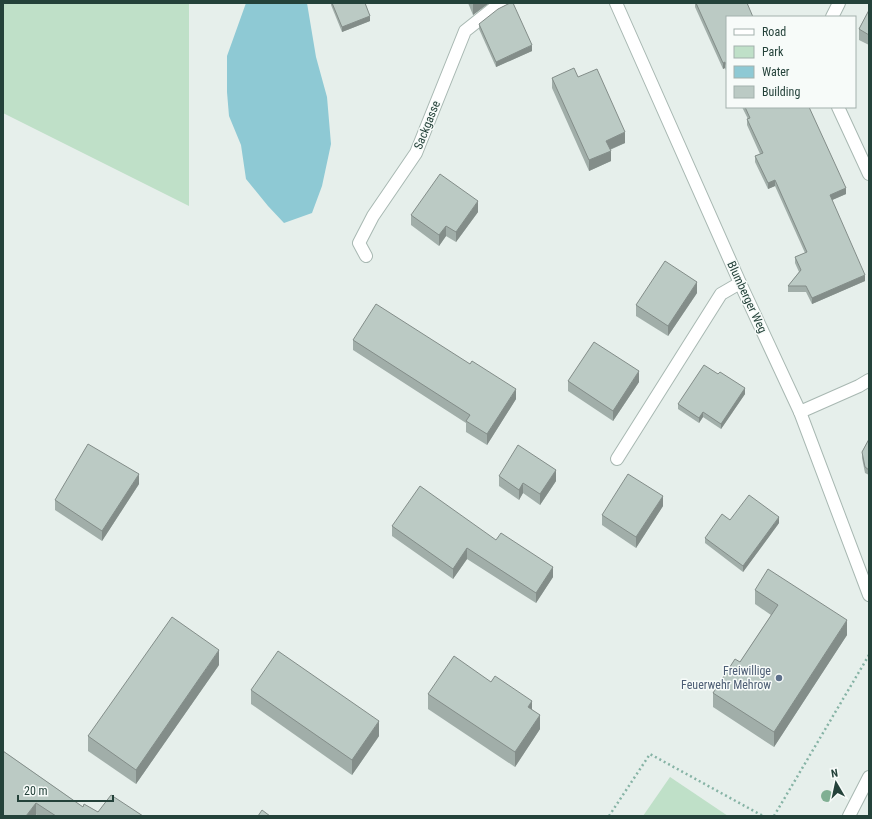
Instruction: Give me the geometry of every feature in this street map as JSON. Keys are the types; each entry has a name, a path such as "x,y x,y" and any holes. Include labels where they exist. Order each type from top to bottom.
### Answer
{"street":[{"name":"Sackgasse","path":"366,256 359,243 373,216 416,153 466,31 494,8 506,3"},
{"name":"Blumberger Weg","path":"616,3 740,283 800,412 869,595"},
{"path":"832,16 839,3"},
{"path":"838,108 869,174"},
{"path":"617,459 721,294 740,283"},
{"path":"800,412 859,386 869,380"},
{"path":"849,816 869,777"}],"path":[{"path":"774,816 869,655"},
{"path":"609,816 650,754 762,816"}],"green space":[{"path":"3,3 189,3 189,206 3,113"},
{"path":"670,777 728,816 643,816"}],"water":[{"path":"246,3 307,3 316,57 327,97 331,144 322,186 312,213 284,223 246,179 241,145 229,116 227,56"}],"building":[{"path":"332,3 365,3 370,16 342,27"},
{"path":"513,3 532,45 496,62 479,24 498,9"},
{"path":"696,3 747,3 753,16 726,16 726,64 725,62 723,63"},
{"path":"869,10 869,35 859,29"},
{"path":"574,68 578,77 597,69 625,132 606,141 611,151 589,160 552,78"},
{"path":"745,108 809,108 846,188 830,195 865,275 812,298 806,286 788,286 801,270 795,257 807,252 775,180 768,183 755,156 763,153 747,119 750,118"},
{"path":"440,174 478,201 456,232 446,226 439,235 411,215"},
{"path":"665,261 697,282 668,326 636,305"},
{"path":"376,304 470,364 472,361 516,389 487,434 466,421 470,415 353,340"},
{"path":"594,342 639,371 613,411 568,381"},
{"path":"704,365 718,374 720,372 745,388 721,424 703,412 699,418 678,404"},
{"path":"869,439 869,470 865,467 862,452"},
{"path":"88,444 139,474 102,531 55,500"},
{"path":"518,445 556,470 540,494 523,483 519,490 499,476"},
{"path":"628,474 663,496 636,537 602,515"},
{"path":"420,486 496,540 501,533 553,567 536,593 467,548 453,569 392,526"},
{"path":"749,495 779,517 743,566 705,538 722,514 730,520"},
{"path":"768,569 847,620 774,732 713,693 735,659 740,662 778,605 755,590"},
{"path":"172,617 219,650 136,770 88,736"},
{"path":"278,651 379,721 352,760 251,690"},
{"path":"454,656 491,682 495,676 532,701 528,707 540,715 515,752 428,694"},
{"path":"3,751 83,807 84,804 98,812 111,795 143,816 56,816 36,803 26,816 3,816"},
{"path":"262,810 270,816 258,816"}],"place":[{"name":"Freiwillige Feuerwehr Mehrow","path":"779,678"}]}
